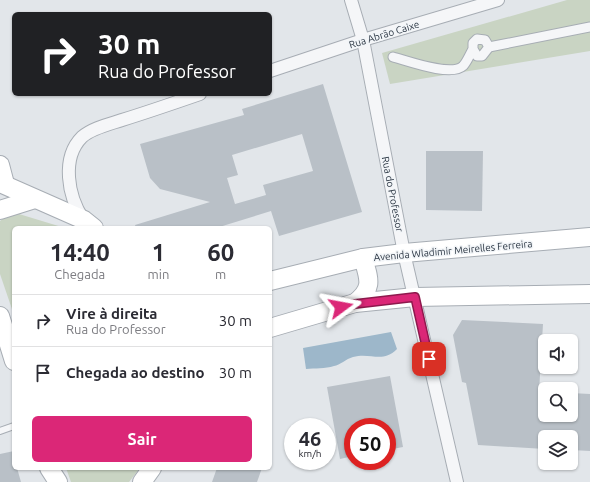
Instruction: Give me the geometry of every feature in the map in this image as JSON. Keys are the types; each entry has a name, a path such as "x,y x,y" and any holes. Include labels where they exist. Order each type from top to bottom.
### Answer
{"main road":[{"path":"0,165 3,183 35,200 89,224"},
{"path":"0,210 35,200"},
{"name":"Avenida Wladimir Meirelles Ferreira","path":"272,281 363,258 404,253 590,237"},
{"path":"355,304 363,297 369,287 368,274 363,258"},
{"path":"272,327 355,304 415,297 590,294"},
{"path":"0,316 12,355"},
{"path":"48,470 50,482"},
{"path":"49,470 58,482"},
{"path":"142,482 151,470"}],"street":[{"name":"Rua do Professor","path":"351,0 363,40 404,253 457,482"},
{"name":"Rua Abrão Caixe","path":"272,70 363,40 498,0"},
{"path":"393,57 441,69 456,69 463,66 473,49 477,56 482,56 490,47 590,27"},
{"path":"89,224 75,206 69,171 73,148 83,136 100,128 194,96"}],"lane":[{"path":"0,431 12,427"}],"green space":[{"path":"567,0 590,0 590,51 390,84 382,53"},
{"path":"19,214 58,226 12,226 12,309 0,274 0,221 6,216"},
{"path":"67,470 138,470 129,482 71,482"}],"water":[{"path":"391,332 397,349 386,356 359,356 350,358 331,367 306,369 303,348"}],"building":[{"path":"323,84 362,212 279,236 271,211 222,226 135,226 210,202 160,189 150,178 140,144 244,115 242,109","holes":["302,134 313,171 263,185 266,195 235,204 227,178 238,175 232,155"]},
{"path":"426,151 483,151 482,211 426,210"},
{"path":"462,320 543,324 542,334 538,334 538,374 540,374 540,382 538,382 538,422 578,422 578,393 590,394 590,451 578,450 578,430 538,430 538,449 478,445 466,383 462,382 453,335"},
{"path":"390,376 403,447 396,448 396,418 344,418 344,458 340,459 336,437 336,418 333,418 327,387"},
{"path":"12,451 12,470 18,470 21,482 0,482 0,454"},
{"path":"216,470 261,470 257,482 212,482"}],"route":[{"path":"341,307 415,297 429,359"}]}
